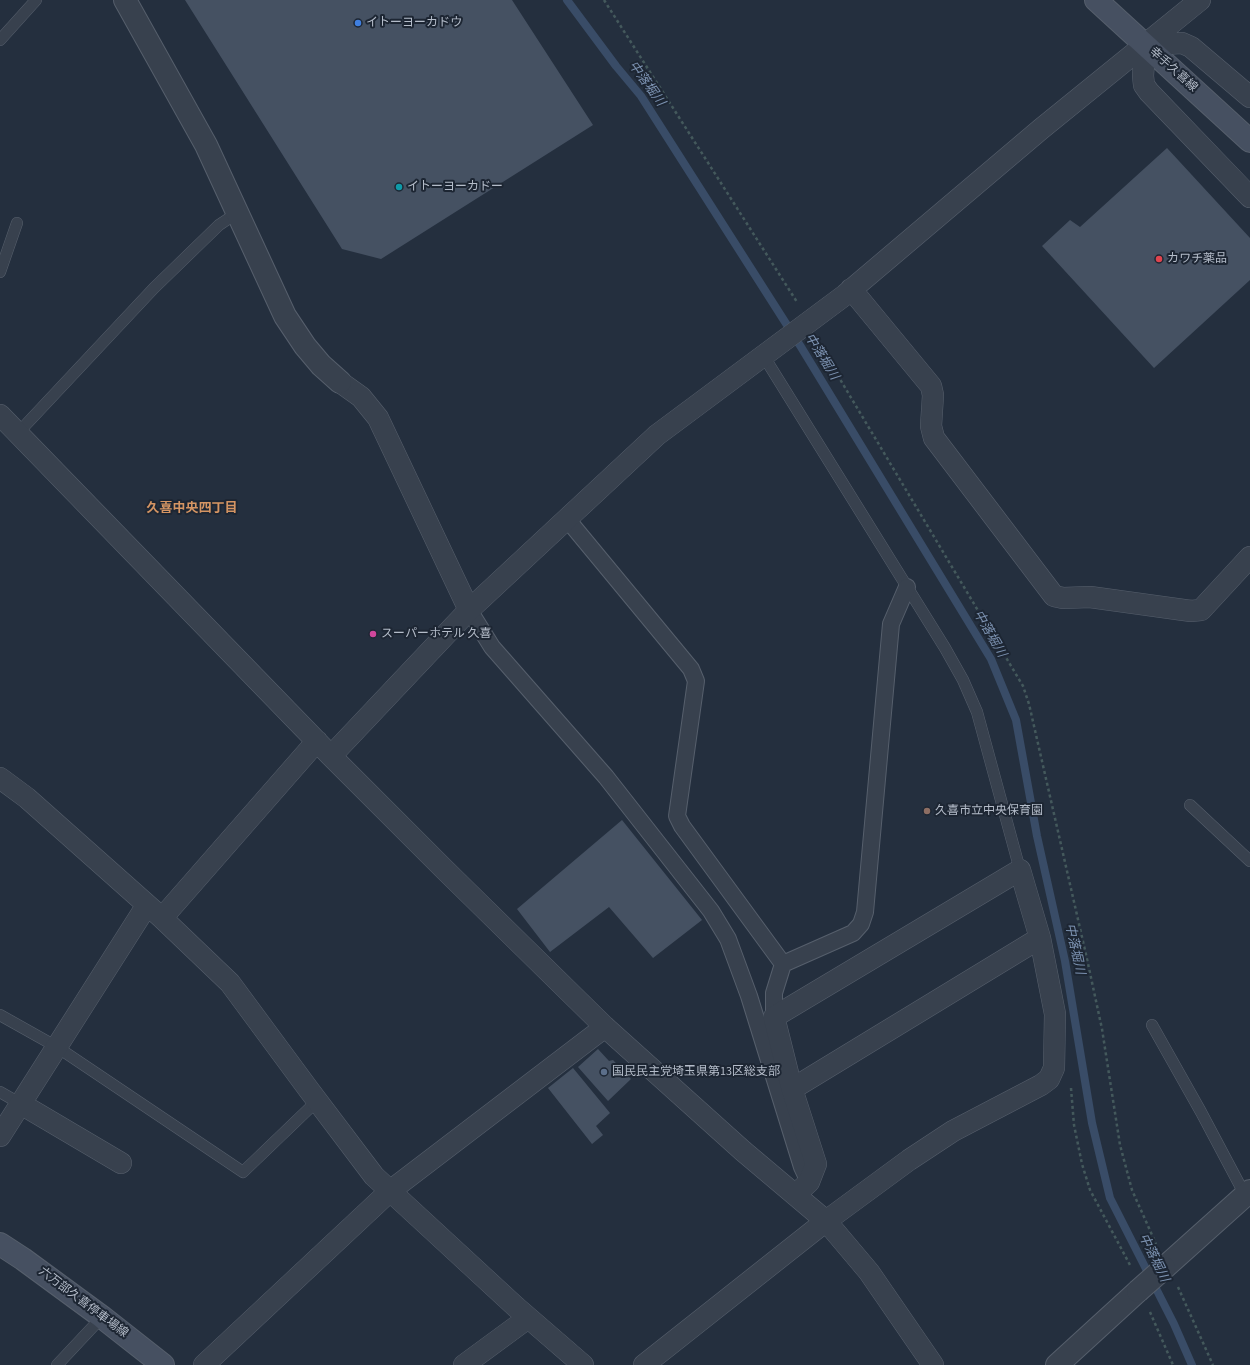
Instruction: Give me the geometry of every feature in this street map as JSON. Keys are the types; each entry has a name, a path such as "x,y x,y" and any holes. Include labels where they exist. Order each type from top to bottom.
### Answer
{"main road":[{"name":"幸手久喜線","path":"1096,0 1250,141"},
{"name":"六万部久喜停車場線","path":"0,1244 102,1317 163,1365"}],"street":[{"path":"125,0 206,145 285,316 304,346 321,365 340,382 361,397 378,418 469,610 492,647 606,777 711,911 728,939 749,996 802,1166 802,1188"},
{"path":"332,756 469,610 657,435 851,289 1041,130 1200,0"},
{"path":"1145,45 1182,43 1191,47 1250,97"},
{"path":"1145,45 1143,76 1144,85 1250,197"},
{"path":"851,289 931,386 933,395 931,426 934,438 1054,596 1063,598 1090,597 1191,611 1201,610 1250,557"},
{"path":"0,414 316,740 443,868 605,1027 743,1151 802,1188 826,1222 869,1272 933,1365"},
{"path":"567,519 691,669 696,681 677,816 682,826 783,964"},
{"path":"802,1188 816,1164 792,1089 774,1018 774,993 783,964 853,934 861,924 865,912 891,624 907,587"},
{"path":"0,1136 57,1047 154,911 316,740"},
{"path":"0,778 27,798 154,911 230,983 374,1176 528,1318 583,1365"},
{"path":"644,1365 826,1222 909,1160 953,1131 1041,1085 1049,1079 1054,1068 1055,1014 1040,938 1020,870 774,1018"},
{"path":"792,1089 1040,938"},
{"path":"749,996 774,993"},
{"path":"204,1365 390,1191 605,1027"},
{"path":"21,1104 121,1163"},
{"path":"1057,1365 1143,1299 1170,1276 1247,1193"},
{"path":"464,1365 528,1318"}],"lane":[{"path":"0,40 36,0"},
{"path":"18,433 154,288 219,225 237,213"},
{"path":"0,272 17,223"},
{"path":"770,350 959,674 977,712 1020,870"},
{"path":"1190,805 1250,861"},
{"path":"0,1015 57,1047 243,1172 317,1101"},
{"path":"1152,1025 1247,1193"},
{"path":"0,1092 21,1104"},
{"path":"56,1365 102,1317"}],"path":[{"path":"604,0 797,302"},
{"path":"819,344 1023,686 1029,704 1087,959 1102,1030 1120,1145 1132,1190 1157,1248"},
{"path":"1071,1086 1074,1125 1082,1164 1090,1190 1131,1267"},
{"path":"1170,1276 1213,1365"},
{"path":"1143,1299 1173,1365"}],"building":[{"name":"イトーヨーカドー","path":"185,0 512,0 593,125 381,259 342,249"},
{"path":"1167,148 1250,238 1250,280 1154,368 1042,246 1070,220 1080,227"},
{"path":"622,820 702,920 653,958 609,907 550,952 517,909"},
{"path":"598,1049 609,1061 613,1060 631,1079 608,1101 578,1067"},
{"path":"573,1068 610,1113 596,1126 603,1135 592,1144 548,1088"}],"waterway":[{"name":"中落堀川","path":"567,0 616,66 641,96 801,347 991,659 1016,720 1037,836 1065,961 1092,1123 1110,1198 1174,1324 1192,1365"}],"place":[{"name":"イトーヨーカドウ","path":"358,23"},
{"name":"イトーヨーカドー","path":"399,187"},
{"name":"カワチ薬品","path":"1159,259"},
{"name":"スーパーホテル 久喜","path":"373,634"},
{"name":"久喜市立中央保育園","path":"927,811"},
{"name":"国民民主党埼玉県第13区総支部","path":"604,1072"}],"district":[{"name":"久喜中央四丁目","path":"192,509"}]}
